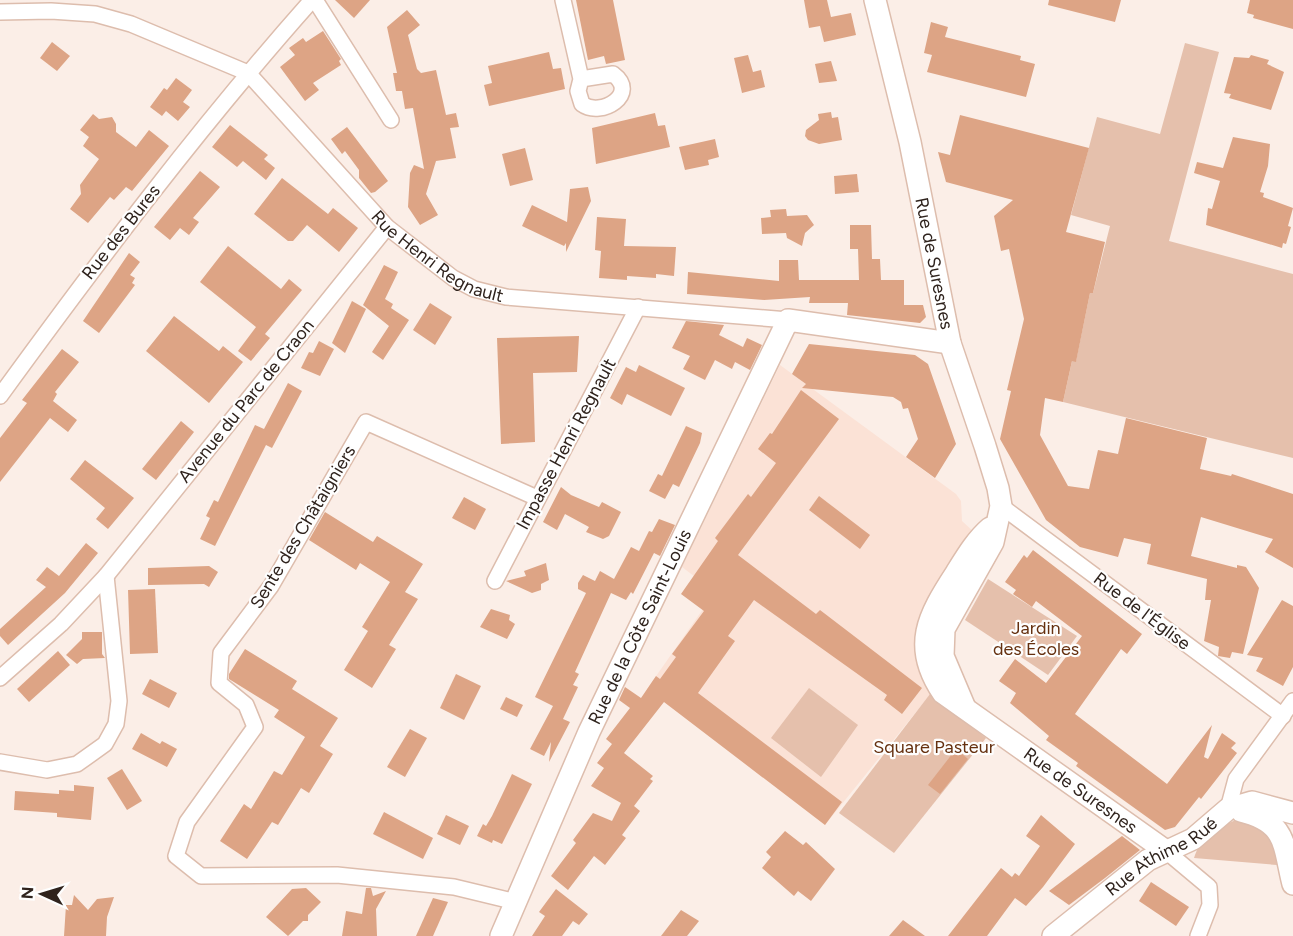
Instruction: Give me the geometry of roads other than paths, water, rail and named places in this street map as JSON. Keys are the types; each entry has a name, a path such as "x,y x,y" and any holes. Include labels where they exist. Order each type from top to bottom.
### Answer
{"street":[{"name":"Rue des Bures","path":"0,396 107,248 248,73 313,0"},
{"path":"313,0 391,120"},
{"path":"563,0 581,79"},
{"name":"Rue de Suresnes","path":"875,0 910,142 950,343 989,456 999,514 993,542 936,626 943,656 966,708 1166,850"},
{"name":"Rue Henri Regnault","path":"0,12 51,11 95,14 131,24 248,73 387,227 453,278 474,289 506,297 788,320 950,343"},
{"name":"Avenue du Parc de Craon","path":"0,678 61,624 106,576 387,227"},
{"name":"Impasse Henri Regnault","path":"495,581 638,307"},
{"name":"Rue de la Côte Saint-Louis","path":"501,936 589,732 788,320"},
{"name":"Sente des Châtaigniers","path":"516,902 454,887 337,875 201,876 176,856 187,822 255,727 246,705 219,683 221,653 271,586 366,423 537,498"},
{"name":"Rue de l'Église","path":"999,514 1283,716"},
{"path":"0,762 46,770 77,764 105,744 116,724 119,700 106,576"},
{"name":"Rue Athime Rué","path":"1053,936 1148,860 1192,839 1228,809 1236,779 1293,701"},
{"path":"1228,809 1252,802 1293,813"},
{"path":"1228,809 1261,816 1289,836 1293,884"},
{"path":"1166,850 1209,887 1212,895 1198,936"}],"park label":[{"name":"Jardin des Écoles","path":"1036,638"},
{"name":"Square Pasteur","path":"934,747"}]}
